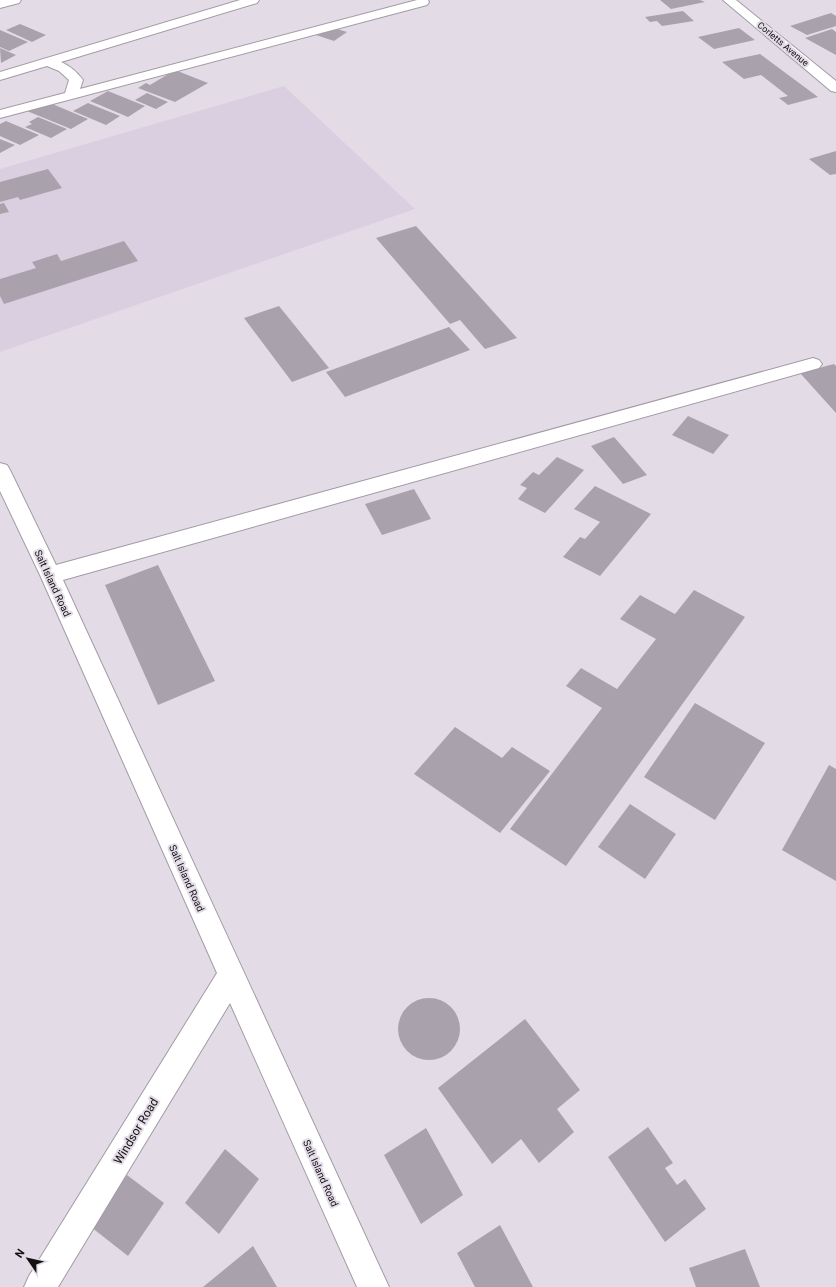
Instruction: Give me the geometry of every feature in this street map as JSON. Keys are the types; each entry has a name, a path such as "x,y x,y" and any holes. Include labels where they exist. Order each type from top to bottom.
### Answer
{"street":[{"path":"0,4 15,0"},
{"path":"0,76 253,0"},
{"name":"Corletts Avenue","path":"729,0 836,88"},
{"path":"0,114 423,2"},
{"path":"48,62 57,64 70,72 76,80 71,96"},
{"path":"50,575 813,364"},
{"name":"Salt Island Road","path":"0,470 50,575 372,1287"},
{"name":"Windsor Road","path":"40,1287 231,976"}],"shaded area":[{"path":"284,86 415,209 0,352 0,169"}],"building":[{"path":"660,0 700,0 705,2 671,9"},
{"path":"683,11 694,21 662,26 657,21 650,22 645,17"},
{"path":"831,13 836,16 836,26 807,35 790,26"},
{"path":"20,24 46,35 32,42 6,30"},
{"path":"334,28 347,32 334,41 316,35"},
{"path":"739,28 755,40 714,49 698,37"},
{"path":"832,29 836,32 836,55 805,38"},
{"path":"0,30 28,42 9,51 0,47"},
{"path":"0,48 16,55 1,63"},
{"path":"760,54 818,97 788,105 779,98 788,96 761,75 744,79 722,62"},
{"path":"175,70 208,83 175,102 138,88 146,83 150,85"},
{"path":"108,91 145,106 128,117 90,101"},
{"path":"147,93 168,102 156,109 135,100"},
{"path":"50,103 88,119 71,129 27,111 38,105 43,107"},
{"path":"88,103 120,116 106,125 73,111"},
{"path":"38,117 67,129 51,138 25,127 32,124 29,122"},
{"path":"6,121 39,135 20,145 0,136 0,124"},
{"path":"0,139 15,145 0,153"},
{"path":"836,151 836,174 830,175 809,159"},
{"path":"48,169 62,188 20,200 18,197 0,202 0,182"},
{"path":"4,203 9,212 0,214 0,204"},
{"path":"416,226 517,338 485,349 460,320 450,324 376,238"},
{"path":"124,241 138,261 4,304 0,296 0,279 36,268 32,262 57,254 61,261"},
{"path":"279,306 329,368 292,382 244,318"},
{"path":"449,327 470,350 345,397 326,372"},
{"path":"834,364 836,366 836,413 800,373"},
{"path":"688,416 729,435 713,454 672,435"},
{"path":"614,437 647,475 623,484 591,446"},
{"path":"557,457 584,470 545,513 518,499 527,488 520,485 533,472 539,475"},
{"path":"595,486 651,514 600,576 563,557 580,537 585,539 600,522 574,509"},
{"path":"414,489 431,519 382,535 365,504"},
{"path":"158,565 215,681 158,705 105,585"},
{"path":"694,590 745,617 566,866 510,829 602,708 566,686 581,668 617,689 656,639 620,619 640,595 675,614"},
{"path":"695,703 765,743 715,820 644,777"},
{"path":"455,727 502,758 512,747 550,771 500,833 414,774"},
{"path":"829,765 836,769 836,881 782,850"},
{"path":"630,804 676,834 645,879 598,847"},
{"path":"429,998 446,1003 451,1007 455,1012 460,1029 455,1046 451,1051 446,1055 429,1060 412,1055 407,1051 403,1046 398,1029 403,1012 407,1007 412,1003"},
{"path":"525,1019 580,1090 557,1109 574,1132 539,1163 521,1139 492,1164 438,1088"},
{"path":"648,1127 673,1163 665,1168 677,1185 685,1179 706,1209 665,1242 608,1157"},
{"path":"426,1128 463,1195 421,1224 384,1155"},
{"path":"225,1149 259,1179 219,1234 185,1203"},
{"path":"127,1175 164,1203 128,1256 91,1227"},
{"path":"500,1225 533,1287 475,1287 457,1253"},
{"path":"253,1246 277,1287 203,1287"},
{"path":"745,1249 760,1287 696,1287 689,1268"}]}
